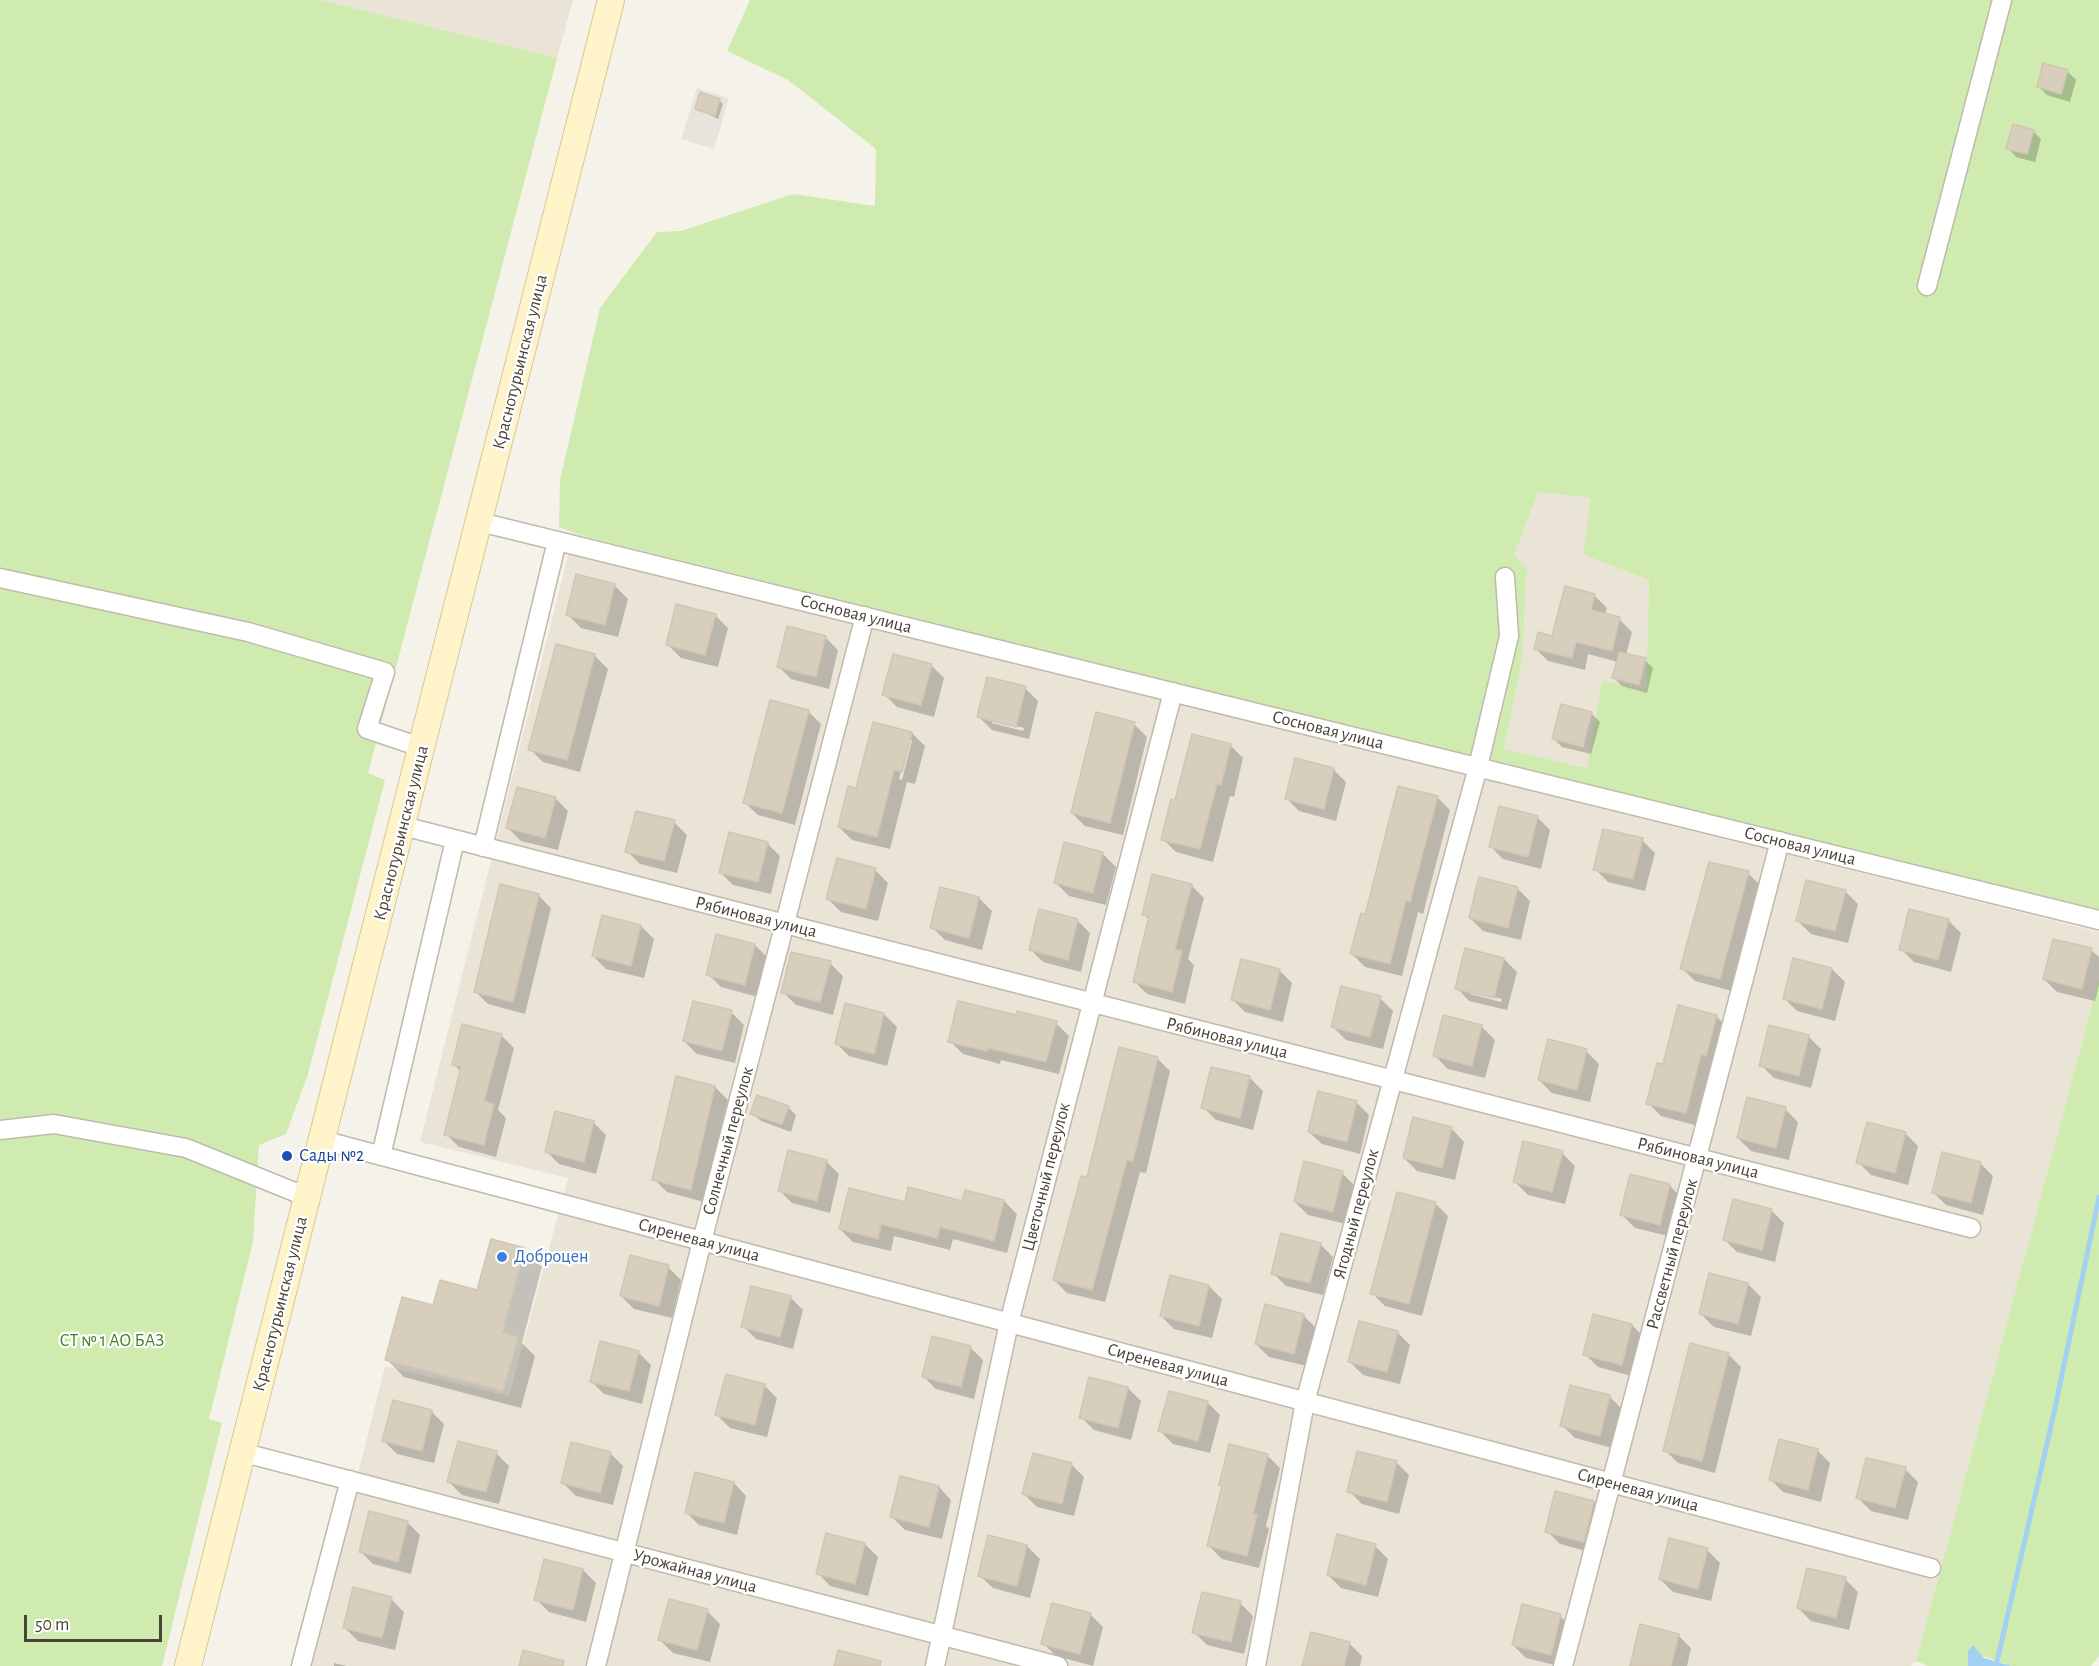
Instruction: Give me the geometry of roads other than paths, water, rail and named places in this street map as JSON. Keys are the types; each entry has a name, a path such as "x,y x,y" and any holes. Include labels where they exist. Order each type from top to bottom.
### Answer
{"main road":[{"name":"Краснотурьинская улица","path":"188,1666 423,748 611,0"}],"street":[{"path":"1927,286 2002,0"},
{"name":"Сосновая улица","path":"480,522 2099,920"},
{"path":"483,847 557,541"},
{"name":"Ягодный переулок","path":"1256,1666 1305,1402 1478,767 1509,636 1505,577"},
{"path":"0,578 248,632 385,672 367,729 423,748"},
{"name":"Солнечный переулок","path":"596,1666 702,1241 865,616"},
{"name":"Цветочный переулок","path":"935,1666 1009,1323 1090,1002 1173,692"},
{"name":"Рябиновая улица","path":"403,826 1971,1228"},
{"path":"381,1156 455,840"},
{"name":"Рассветный переулок","path":"1563,1666 1780,841"},
{"path":"0,1130 54,1124 186,1148 307,1197"},
{"name":"Сиреневая улица","path":"322,1140 1931,1568"},
{"name":"Урожайная улица","path":"242,1452 1058,1666"},
{"path":"301,1666 350,1480"}],"water":[{"path":"1973,1645 1984,1658 2012,1666 1968,1666 1968,1651"}],"waterway":[{"path":"1996,1666 2054,1413 2099,1197"}],"place":[{"name":"Сады №2","path":"287,1156"},
{"name":"Доброцен","path":"502,1257"}],"park label":[{"name":"СТ № 1 АО БАЗ","path":"112,1341"}]}
